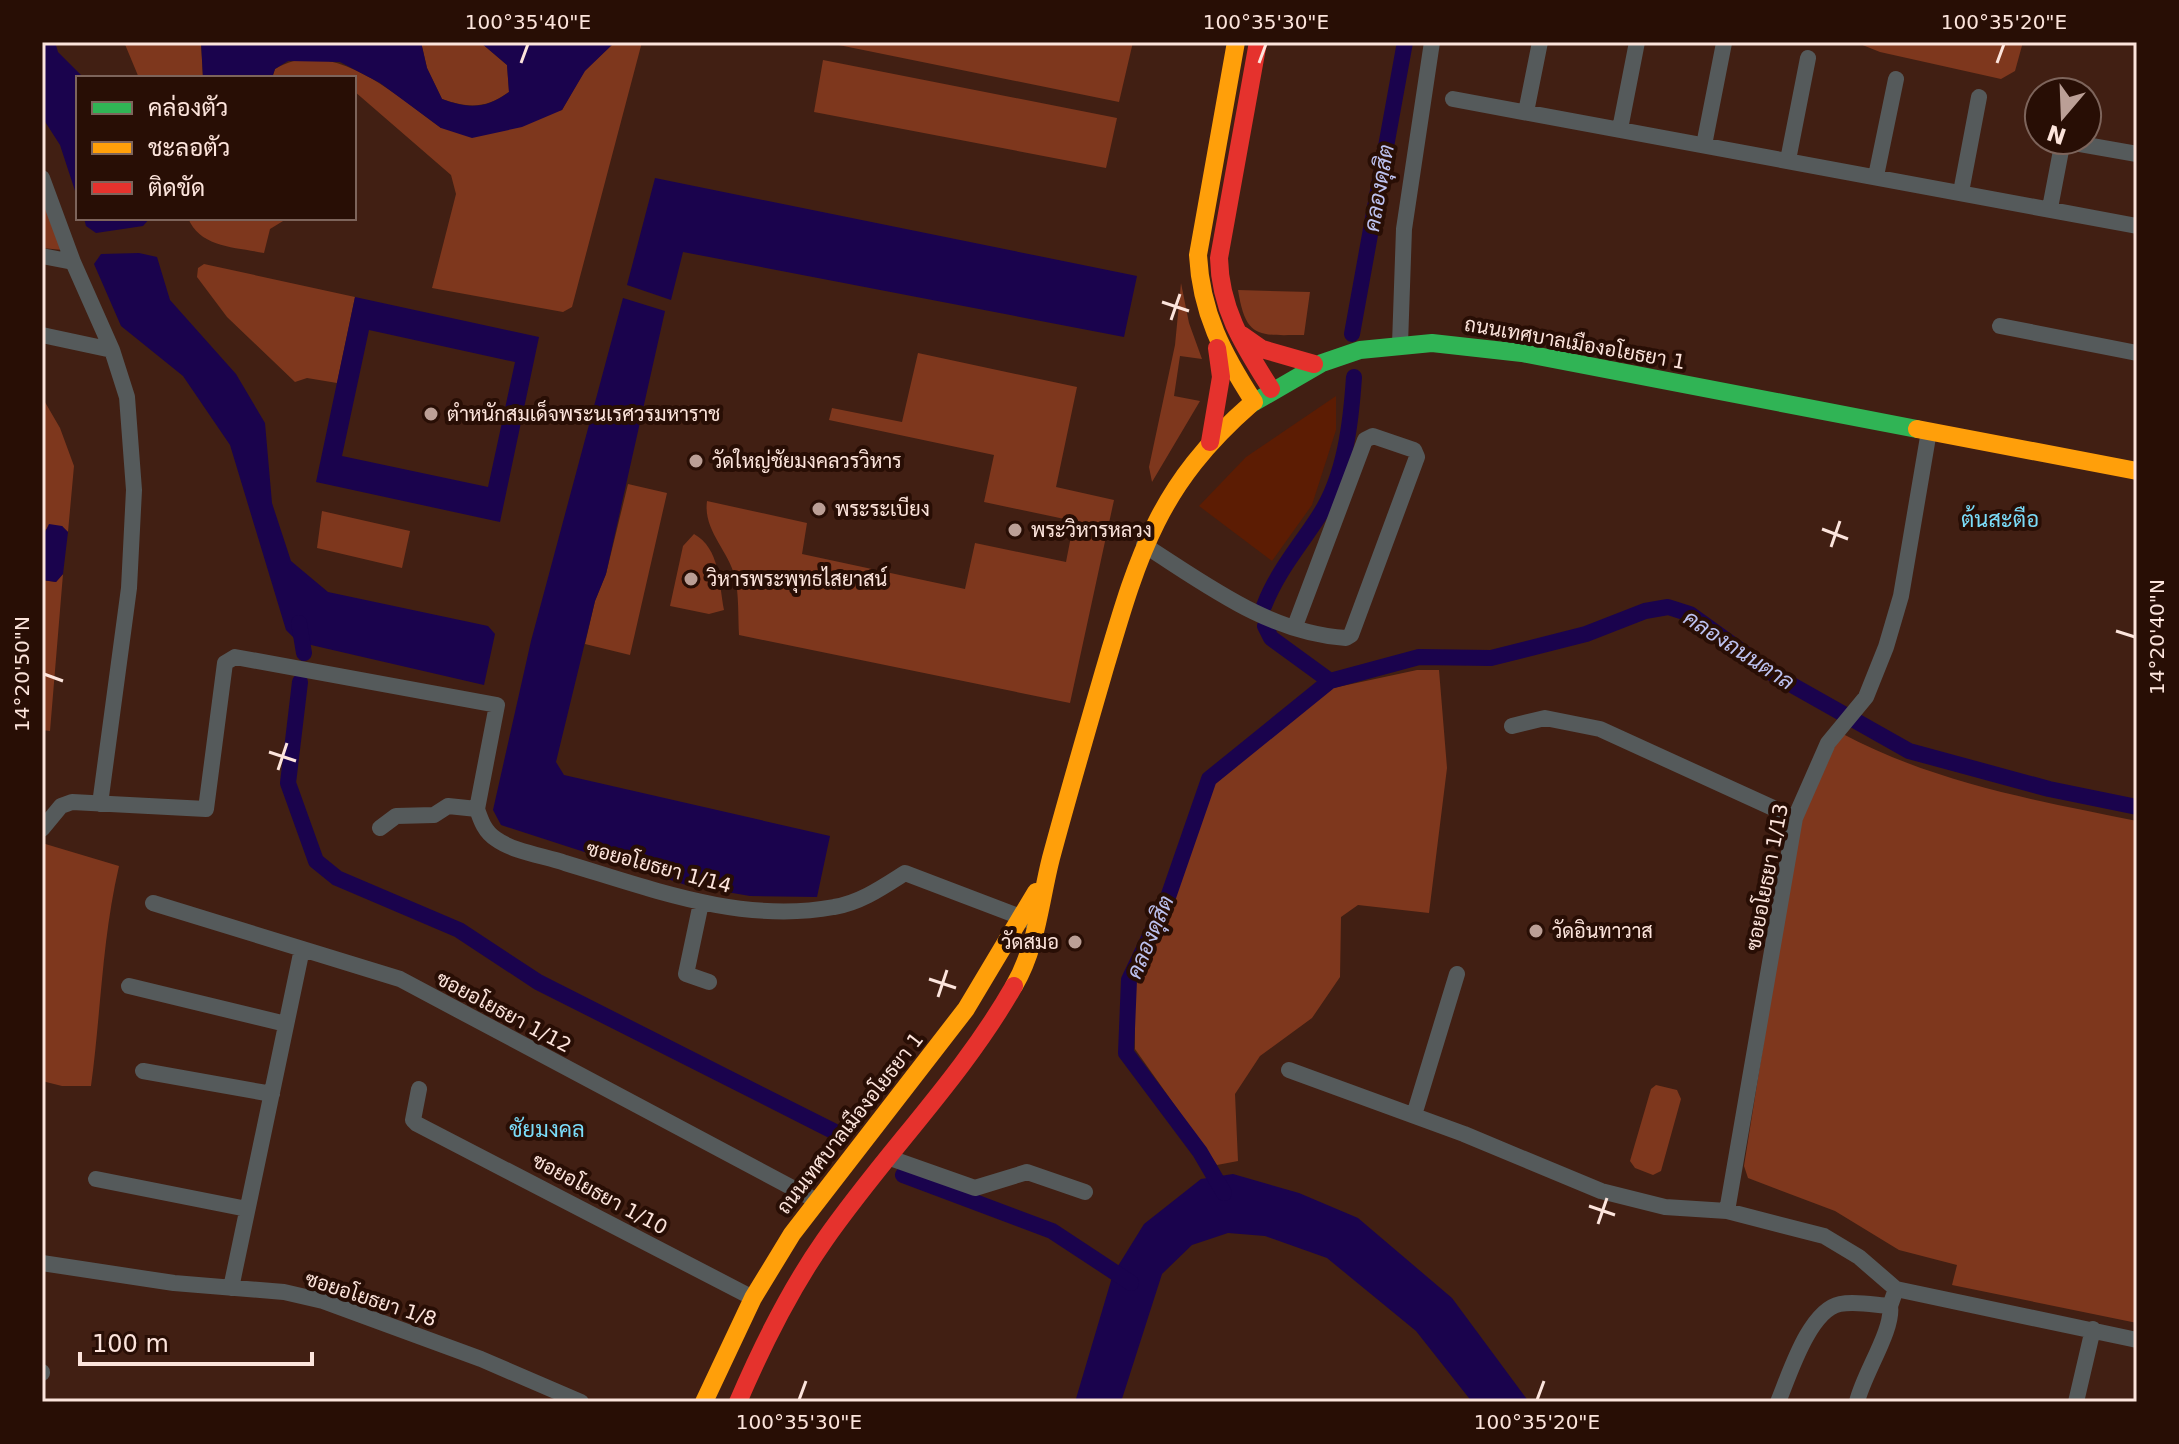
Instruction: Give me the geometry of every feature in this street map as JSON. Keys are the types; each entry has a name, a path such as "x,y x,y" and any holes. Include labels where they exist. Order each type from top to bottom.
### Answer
{"main road":[{"path":"1236,42 1198,255 1198,291 1205,322 1254,402"},
{"path":"1258,42 1219,258 1218,286 1232,327 1271,389"},
{"path":"1232,327 1262,349 1314,364"},
{"name":"ถนนเทศบาลเมืองอโยธยา 1","path":"704,1402 753,1298 817,1201 966,1009 1029,920 1045,878 1129,585 1144,545 1176,485 1210,442 1271,389 1314,364 1361,350 1400,344 1455,344 1522,353 2137,471"},
{"path":"1210,442 1221,377 1217,345"},
{"name":"ถนนเทศบาลเมืองอโยธยา 1","path":"738,1402 779,1316 812,1261 1002,1007 1027,960 1029,920"}],"street":[{"path":"1400,344 1404,229 1432,42"},
{"path":"1526,112 1540,42"},
{"path":"1620,129 1637,42"},
{"path":"1704,145 1724,43"},
{"path":"1788,160 1808,58"},
{"path":"1876,176 1896,79"},
{"path":"1961,192 1979,97"},
{"path":"1453,99 2137,226"},
{"path":"2103,148 2137,154"},
{"path":"2050,208 2060,156"},
{"path":"42,178 73,262 112,350 127,397 134,490 129,588 100,804"},
{"path":"42,256 73,262"},
{"path":"2000,326 2137,353"},
{"path":"42,335 112,350"},
{"name":"ซอยอโยธยา 1/13","path":"1727,1211 1795,818 1828,743 1860,704 1877,671 1901,596 1929,431"},
{"path":"1144,545 1251,613 1295,626 1341,638 1351,635 1417,457 1414,450 1373,436 1365,440 1295,626"},
{"path":"42,829 61,806 72,802 206,809 225,663 235,657 497,705 477,809 448,806 434,815 396,816 380,828"},
{"path":"1512,726 1545,718 1590,726 1649,749 1795,818"},
{"name":"ซอยอโยธยา 1/14","path":"477,809 481,823 496,840 701,903 751,910 835,907 868,895 905,873 1029,920"},
{"name":"ซอยอโยธยา 1/12","path":"153,903 400,979 817,1201"},
{"path":"701,903 686,974 709,982"},
{"path":"231,1288 302,949"},
{"path":"1414,1115 1457,974"},
{"path":"129,986 286,1024"},
{"path":"1289,1070 1414,1115 1601,1191 1665,1207 1727,1211 1824,1236 1859,1257 1896,1289 2137,1340"},
{"path":"143,1071 272,1094"},
{"name":"ซอยอโยธยา 1/10","path":"419,1089 413,1120 417,1124 753,1298"},
{"path":"890,1158 975,1188 1027,1172 1085,1192"},
{"path":"96,1179 247,1209"},
{"name":"ซอยอโยธยา 1/8","path":"42,1263 284,1292 323,1301 454,1348 581,1402"},
{"path":"1857,1402 1869,1365 1892,1317 1890,1306 1896,1289"},
{"path":"1778,1402 1805,1338 1831,1307 1848,1304 1890,1306"},
{"path":"2076,1402 2093,1329"}],"shaded area":[{"path":"42,42 55,42 58,52 82,76 76,76 76,194 60,145 42,117"},
{"path":"124,42 201,42 203,76 138,76"},
{"path":"201,42 421,42 427,68 442,99 477,106 493,102 509,92 507,65 480,42 615,42 585,71 562,110 522,127 472,138 441,128 380,83 340,62 288,61 275,69 273,76 203,76"},
{"path":"421,42 480,42 507,65 509,92 492,102 477,105 442,99 427,68"},
{"path":"615,42 642,42 572,307 563,312 432,288 456,194 451,175 356,93 356,76 273,76 275,69 297,60 319,59 341,64 384,86 441,128 562,110 585,70"},
{"path":"824,42 1133,42 1119,102"},
{"path":"1855,42 2023,42 2015,71 2001,79 1880,52"},
{"path":"823,60 1117,118 1106,168 814,112"},
{"path":"655,178 1137,276 1124,337 683,252 671,300 627,285"},
{"path":"42,191 63,250 42,248"},
{"path":"84,220 148,220 143,226 96,233 86,226"},
{"path":"189,220 285,220 270,229 264,253 210,241"},
{"path":"139,253 157,257 170,300 236,374 265,423 272,503 291,561 328,592 488,626 495,634 484,685 298,642 286,630 230,445 183,376 121,326 94,264 101,254"},
{"path":"204,264 355,297 337,383 307,378 295,382 227,317 197,277 198,268"},
{"path":"1181,283 1189,323 1202,359 1180,356 1174,396 1200,401 1152,482 1149,467 1175,345"},
{"path":"1238,290 1310,292 1304,335 1257,331 1245,318"},
{"path":"355,297 539,337 500,522 316,482","holes":["369,330 515,362 488,487 342,456"]},
{"path":"623,298 665,311 606,574 595,601 556,762 564,775 830,836 817,897 750,896 686,885 501,825 493,810 531,641"},
{"path":"918,353 1077,387 1056,487 1114,500 1070,703 739,635 735,577 712,531 707,501 807,523 802,554 965,589 975,543 1066,562 1074,521 984,502 994,455 829,420 832,408 902,422"},
{"path":"1336,396 1336,430 1312,505 1272,561 1199,506 1246,457"},
{"path":"42,397 60,428 74,466 68,532 62,526 43,530 42,538"},
{"path":"628,484 667,493 630,655 585,644"},
{"path":"322,511 410,531 402,568 317,548"},
{"path":"49,524 62,526 68,532 63,574 56,582 42,580 42,538"},
{"path":"694,534 703,540 714,557 724,610 709,614 670,606 683,546"},
{"path":"63,574 50,731 42,730 42,580 56,582"},
{"path":"1417,670 1439,670 1447,768 1429,913 1358,905 1341,917 1340,977 1312,1018 1260,1056 1235,1094 1238,1161 1217,1165 1135,1049 1135,982 1171,903 1213,783 1333,688"},
{"path":"1841,733 1912,765 1986,788 2137,821 2137,1323 1952,1285 1957,1265 1899,1250 1835,1211 1748,1178 1744,1166 1799,820"},
{"path":"42,843 119,866 105,948 91,1086 62,1086 42,1081"},
{"path":"1656,1085 1677,1090 1681,1099 1661,1171 1653,1175 1635,1168 1630,1161 1651,1089"},
{"path":"1233,1174 1299,1193 1358,1218 1452,1298 1529,1402 1472,1402 1416,1331 1327,1258 1265,1236 1228,1233 1192,1245 1162,1274 1121,1402 1075,1402 1113,1274 1144,1224 1201,1179"}],"waterway":[{"name":"คลองดุสิต","path":"1352,334 1405,42"},
{"name":"คลองดุสิต","path":"1264,606 1275,582 1319,516 1335,484 1348,430 1354,377"},
{"name":"คลองถนนตาล","path":"1224,1193 1200,1152 1126,1053 1129,980 1167,900 1209,779 1330,681 1419,657 1491,658 1586,634 1645,611 1668,607 1690,614 1776,676 1909,751 2049,789 2137,807"},
{"path":"299,623 304,653"},
{"name":"คลองดุสิต","path":"1265,626 1271,638 1330,681"},
{"path":"300,682 288,783 316,861 337,878 459,930 538,982 843,1136"},
{"path":"903,1175 1052,1231 1131,1283"}],"traffic: fast":[{"path":"1251,404 1322,363 1360,350 1432,343 1522,353 1917,429"}],"traffic: slow":[{"path":"1236,42 1198,255 1209,314 1233,367 1254,402"},
{"path":"1014,986 1033,940 1070,787 1116,630 1141,558 1172,494 1193,464 1251,404"},
{"path":"1917,429 2137,471"},
{"path":"704,1402 753,1298 792,1234 966,1009 1036,892"}],"traffic: jam":[{"path":"1258,42 1219,258 1220,277 1235,327 1271,389"},
{"path":"1242,335 1262,349 1314,364"},
{"path":"1210,442 1221,377 1217,348"},
{"path":"738,1402 777,1319 811,1260 971,1053 1014,986"}],"place":[{"name":"ตำหนักสมเด็จพระนเรศวรมหาราช","path":"431,414"},
{"name":"วัดใหญ่ชัยมงคลวรวิหาร","path":"696,461"},
{"name":"พระระเบียง","path":"819,509"},
{"name":"พระวิหารหลวง","path":"1015,530"},
{"name":"วิหารพระพุทธไสยาสน์","path":"691,579"},
{"name":"วัดอินทาวาส","path":"1536,931"},
{"name":"วัดสมอ","path":"1075,942"}],"district":[{"name":"ต้นสะตือ","path":"2000,519"},
{"name":"ชัยมงคล","path":"547,1129"}]}
